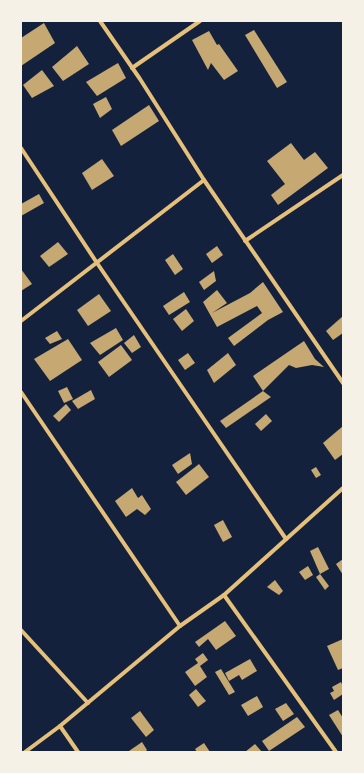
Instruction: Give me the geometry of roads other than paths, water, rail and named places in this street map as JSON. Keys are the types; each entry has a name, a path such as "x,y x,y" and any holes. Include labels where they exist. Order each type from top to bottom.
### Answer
{"street":[{"path":"100,21 245,242 343,382"},
{"path":"132,68 200,21"},
{"path":"21,148 97,263 286,539"},
{"path":"245,242 343,175"},
{"path":"21,320 204,180"},
{"path":"21,392 180,626"},
{"path":"25,752 60,726 180,626 224,595 343,488"},
{"path":"224,595 336,752"},
{"path":"21,630 88,703"},
{"path":"60,726 78,752"}]}
